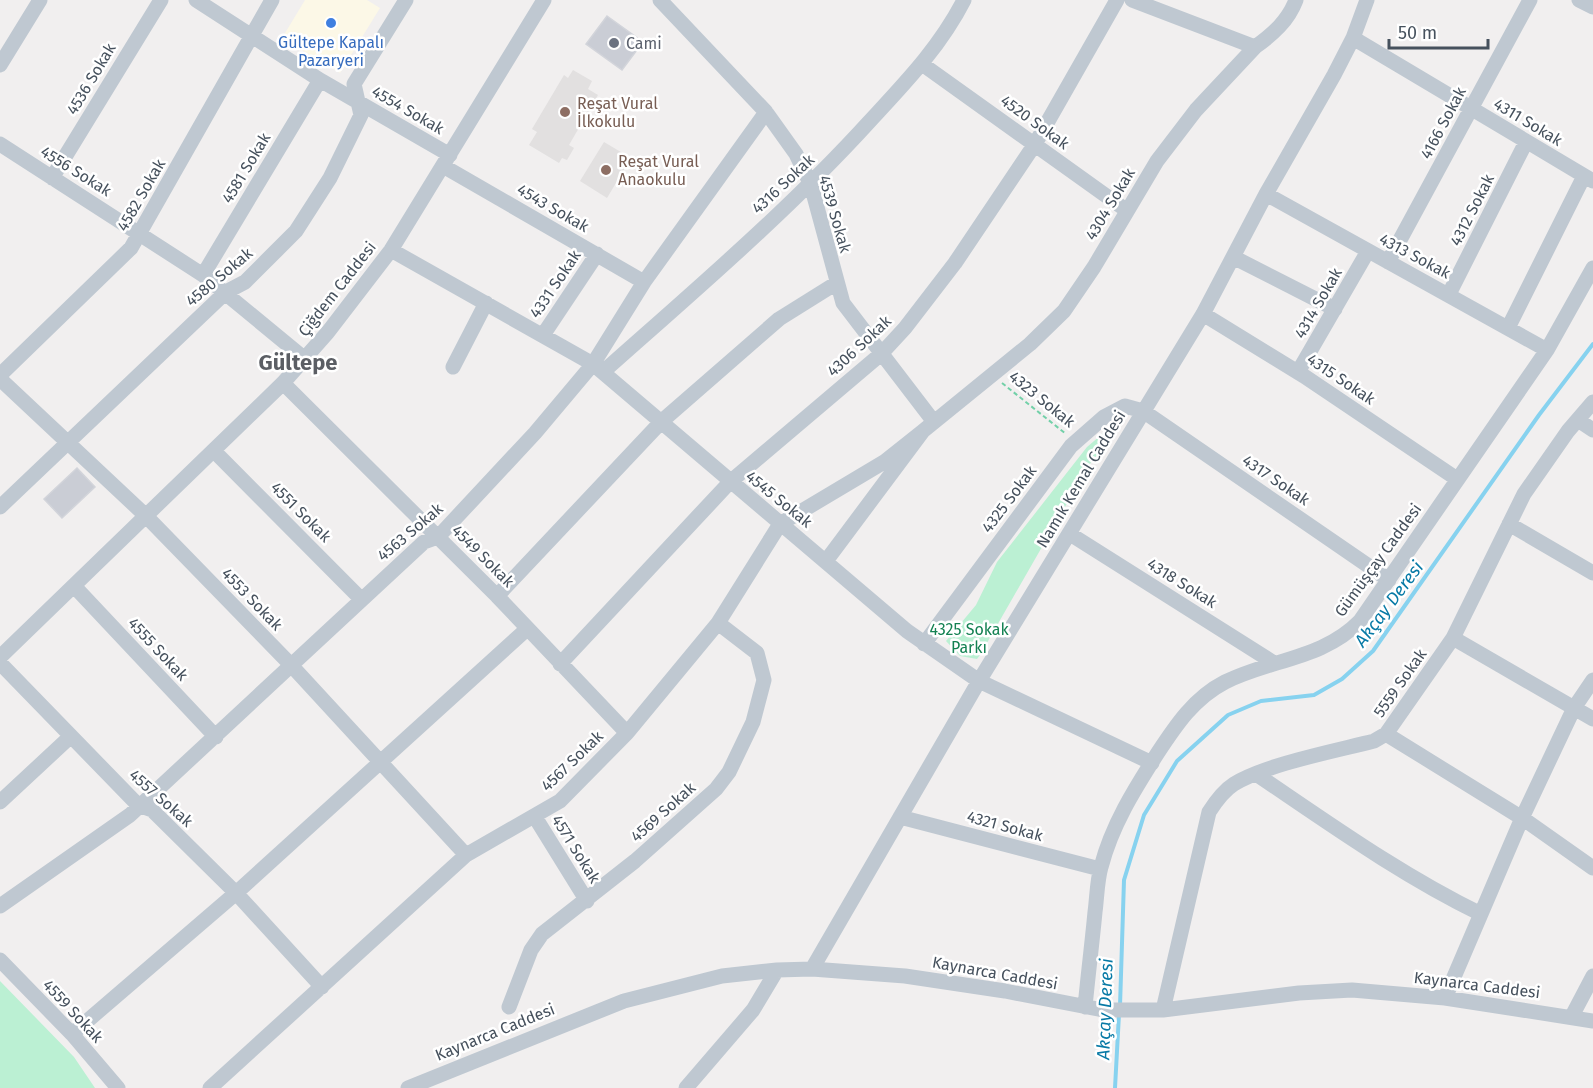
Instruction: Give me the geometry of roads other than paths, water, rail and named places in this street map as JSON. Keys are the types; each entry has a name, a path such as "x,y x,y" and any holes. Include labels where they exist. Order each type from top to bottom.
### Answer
{"street":[{"path":"0,65 40,0"},
{"name":"4536 Sokak","path":"52,178 160,0"},
{"name":"4554 Sokak","path":"196,0 251,37 356,100 446,161"},
{"name":"4582 Sokak","path":"0,377 131,248 273,0"},
{"name":"Çiğdem Caddesi","path":"0,657 214,451 305,359 391,250 544,0"},
{"name":"4316 Sokak","path":"598,368 811,185 922,64 950,28 964,0"},
{"name":"4306 Sokak","path":"560,664 730,482 881,354 955,263 1035,144 1117,0"},
{"path":"1132,0 1255,47"},
{"name":"4304 Sokak","path":"929,427 993,375 1064,311 1094,267 1157,161 1196,110 1255,47 1269,37 1290,14 1296,0"},
{"name":"Namık Kemal Caddesi","path":"812,969 979,681 1203,314 1266,194 1353,38 1367,0"},
{"name":"4166 Sokak","path":"1388,262 1530,0"},
{"path":"1579,0 1593,7"},
{"name":"4539 Sokak","path":"662,1 766,112 795,154 811,185 843,303 881,354 929,427"},
{"name":"4580 Sokak","path":"0,507 226,292 245,282 296,231 330,178 361,115 354,84 399,2"},
{"name":"4311 Sokak","path":"1353,38 1588,178"},
{"name":"4520 Sokak","path":"922,64 1126,210"},
{"name":"4581 Sokak","path":"203,275 320,80"},
{"name":"4563 Sokak","path":"0,906 130,815 138,805 216,737 424,542 438,537 598,368 644,282 766,112"},
{"name":"4312 Sokak","path":"1449,294 1526,142"},
{"name":"4556 Sokak","path":"0,144 203,275 305,359"},
{"name":"4543 Sokak","path":"446,161 644,282"},
{"path":"1509,326 1588,178"},
{"name":"4313 Sokak","path":"1266,194 1509,326 1547,350"},
{"name":"4545 Sokak","path":"391,250 598,368 924,644 979,681 1152,763"},
{"name":"4314 Sokak","path":"1298,372 1368,251"},
{"name":"4331 Sokak","path":"543,335 597,254"},
{"path":"1233,257 1335,309"},
{"name":"Gümüşçay Caddesi","path":"1085,1007 1100,869 1121,813 1175,726 1200,699 1236,676 1321,650 1346,634 1389,580 1547,350 1593,268"},
{"path":"497,596 662,421 779,319 836,284"},
{"path":"453,366 486,303"},
{"name":"4315 Sokak","path":"1203,314 1298,372 1457,479"},
{"name":"4553 Sokak","path":"0,377 145,515 291,665 466,855"},
{"name":"4549 Sokak","path":"283,383 497,596 627,733"},
{"name":"5559 Sokak","path":"1163,1010 1209,812 1223,792 1256,774 1374,741 1386,734 1453,638 1524,494 1593,402"},
{"name":"4325 Sokak","path":"924,644 1076,441 1119,408 1131,407 1143,411"},
{"name":"4317 Sokak","path":"1143,411 1389,580"},
{"path":"1578,420 1593,430"},
{"path":"826,561 929,427"},
{"name":"4567 Sokak","path":"210,1088 466,855 535,818 560,801 627,733 718,623 780,524 884,462 929,427"},
{"name":"4551 Sokak","path":"214,451 361,599"},
{"path":"1509,524 1593,573"},
{"name":"4318 Sokak","path":"1070,534 1274,663"},
{"name":"4555 Sokak","path":"74,586 216,737"},
{"name":"4569 Sokak","path":"509,1007 536,942 716,789 734,763 753,722 764,680 757,653 718,623"},
{"path":"72,1034 236,893 527,629"},
{"path":"1453,638 1593,719"},
{"name":"4557 Sokak","path":"0,663 138,805 152,810 236,893 322,987"},
{"path":"1445,998 1522,818 1574,708 1593,680"},
{"path":"1386,734 1522,818 1593,868"},
{"path":"0,802 70,736"},
{"path":"1256,774 1384,861 1481,914"},
{"name":"4321 Sokak","path":"900,817 1100,869"},
{"name":"4571 Sokak","path":"535,818 587,901"},
{"name":"4559 Sokak","path":"0,960 72,1034 118,1088"},
{"name":"Kaynarca Caddesi","path":"408,1088 624,1001 722,976 777,970 812,969 905,976 1005,991 1113,1011 1163,1010 1333,990 1371,990 1445,998 1593,1021"},
{"path":"687,1088 753,1010 777,970"},
{"path":"1572,1016 1593,976"}],"waterway":[{"name":"Akçay Deresi","path":"1120,1006 1124,880 1144,815 1177,761 1228,715 1261,701 1314,695 1342,679 1373,651 1539,415 1593,344"},
{"name":"Akçay Deresi","path":"1115,1088 1119,1014"}],"place":[{"name":"Gültepe Kapalı Pazaryeri","path":"331,23"},
{"name":"Cami","path":"614,43"},
{"name":"Reşat Vural İlkokulu","path":"565,112"},
{"name":"Reşat Vural Anaokulu","path":"606,170"}],"district":[{"name":"Gültepe","path":"298,362"}],"park label":[{"name":"4325 Sokak Parkı","path":"969,638"}]}
